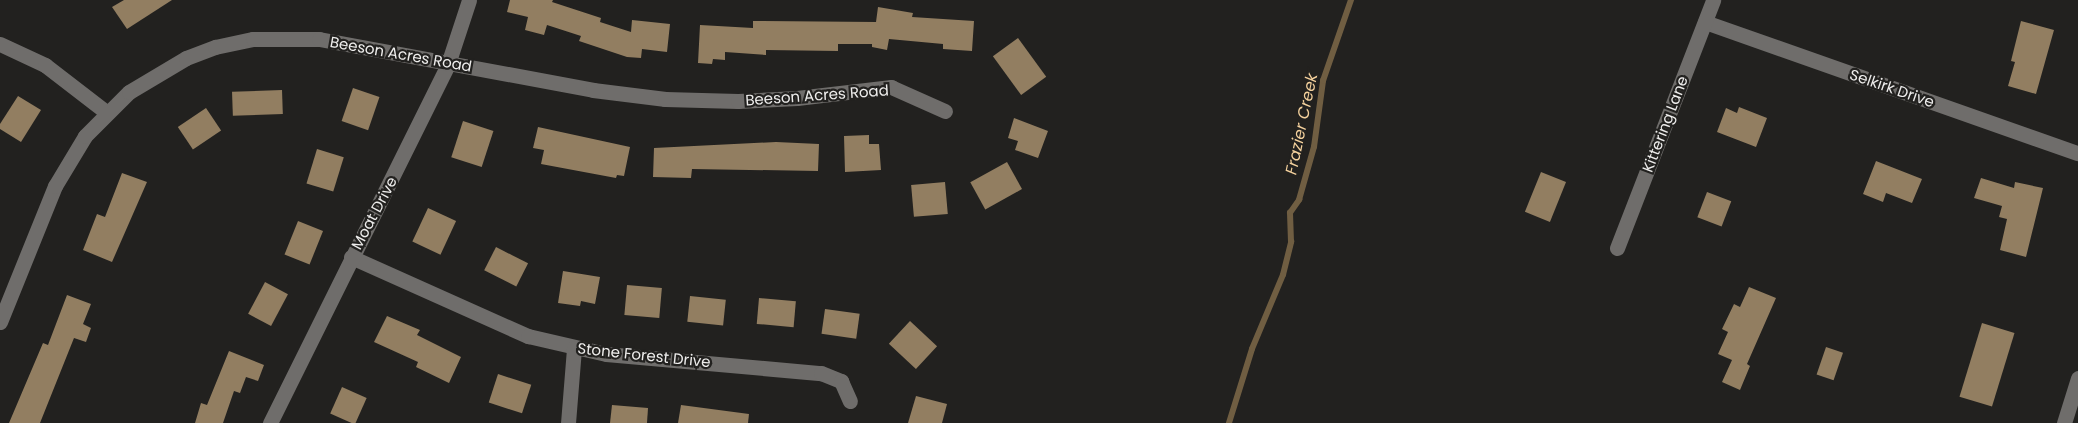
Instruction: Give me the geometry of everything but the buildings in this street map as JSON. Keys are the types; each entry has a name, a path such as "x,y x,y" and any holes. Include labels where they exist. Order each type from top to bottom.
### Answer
{"street":[{"name":"Moat Drive","path":"270,423 448,64 470,0"},
{"name":"Kittering Lane","path":"1616,248 1713,0"},
{"name":"Selkirk Drive","path":"1705,22 2078,153"},
{"name":"Beeson Acres Road","path":"0,322 55,186 85,136 106,112 150,78 186,58 215,47 253,40 319,39 593,90 665,99 738,101 797,98 891,87 945,111"},
{"path":"0,44 44,65 106,112"},
{"name":"Stone Forest Drive","path":"351,257 480,317 528,336 574,348 821,373 841,381 850,401"},
{"path":"568,423 574,348"},
{"path":"2064,423 2078,378"}],"waterway":[{"name":"Frazier Creek","path":"1229,423 1252,349 1283,275 1291,242 1290,213 1299,200 1314,147 1323,81 1351,0"}]}
